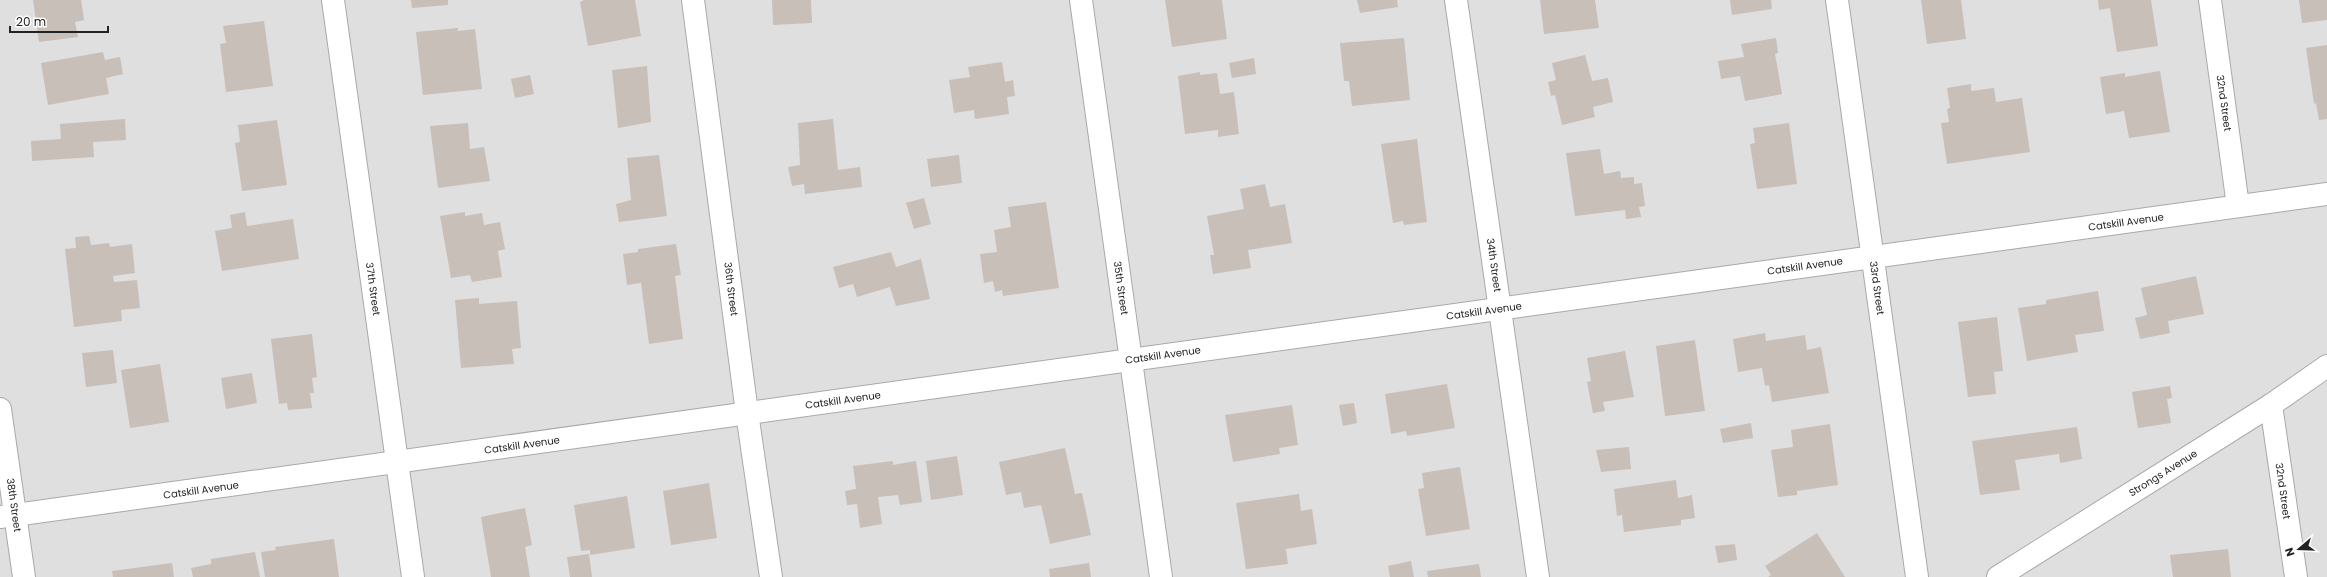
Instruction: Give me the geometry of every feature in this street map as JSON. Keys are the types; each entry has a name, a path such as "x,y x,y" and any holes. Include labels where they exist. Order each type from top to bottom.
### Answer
{"street":[{"name":"37th Street","path":"333,0 413,577"},
{"name":"36th Street","path":"693,0 747,413 771,577"},
{"name":"35th Street","path":"1081,0 1161,577"},
{"name":"34th Street","path":"1456,0 1538,577"},
{"name":"33rd Street","path":"1837,0 1917,577"},
{"name":"32nd Street","path":"2210,0 2238,206"},
{"name":"Catskill Avenue","path":"8,516 2327,194"},
{"name":"Strongs Avenue","path":"1998,577 2271,405 2327,366"},
{"name":"32nd Street","path":"2271,405 2296,577"},
{"name":"38th Street","path":"0,409 8,516 24,577"}],"shaded area":[{"path":"0,0 2327,0 2327,577 0,577"}],"building":[{"path":"33,0 81,0 84,20 75,22 78,37 39,42"},
{"path":"411,0 448,0 448,5 412,8"},
{"path":"584,0 635,0 641,36 588,46 580,2"},
{"path":"772,0 811,0 812,23 773,25"},
{"path":"1165,0 1222,0 1227,39 1172,47"},
{"path":"1357,0 1397,0 1398,7 1360,13"},
{"path":"1540,0 1595,0 1599,28 1544,34"},
{"path":"1730,0 1771,0 1772,9 1732,15"},
{"path":"1921,0 1961,0 1966,39 1927,44"},
{"path":"2098,0 2151,0 2158,46 2117,52 2110,8 2099,10"},
{"path":"2299,0 2327,0 2327,20 2302,23"},
{"path":"264,21 273,86 226,92 220,44 226,43 223,26"},
{"path":"458,28 458,31 475,29 482,89 423,95 416,32"},
{"path":"1404,38 1410,100 1352,106 1349,81 1344,81 1340,43"},
{"path":"1776,38 1778,53 1775,54 1782,94 1745,101 1740,76 1721,79 1718,61 1744,57 1741,44"},
{"path":"2327,45 2327,119 2319,120 2316,103 2314,104 2306,48"},
{"path":"103,52 105,60 120,57 123,74 106,78 109,94 48,105 41,63"},
{"path":"1585,55 1592,81 1608,78 1613,102 1593,107 1595,117 1562,125 1555,95 1551,96 1548,82 1556,80 1552,63"},
{"path":"1254,58 1256,74 1232,78 1229,63"},
{"path":"1002,62 1005,82 1013,80 1015,96 1007,97 1009,114 975,119 974,110 954,113 949,80 970,77 968,67"},
{"path":"647,66 651,122 618,128 612,70"},
{"path":"2160,71 2170,132 2129,138 2124,111 2106,114 2100,77 2125,73 2125,77"},
{"path":"1200,72 1200,75 1217,73 1220,94 1234,92 1239,134 1218,137 1218,130 1185,134 1178,76"},
{"path":"530,75 534,94 515,98 511,79"},
{"path":"1971,84 1971,91 1994,88 1996,102 2022,98 2030,152 1947,164 1941,123 1949,122 1947,109 1950,108 1947,88"},
{"path":"125,119 126,140 93,142 94,157 32,161 31,141 61,139 60,124"},
{"path":"833,119 838,170 860,167 862,187 805,194 804,184 792,186 788,167 800,165 798,123"},
{"path":"277,120 287,185 242,191 235,143 240,142 238,125"},
{"path":"468,123 470,149 484,147 490,181 438,188 430,126"},
{"path":"1789,123 1797,184 1757,189 1750,144 1755,143 1753,128"},
{"path":"1417,139 1427,222 1404,225 1403,221 1393,223 1381,144"},
{"path":"1600,149 1604,174 1620,171 1621,178 1634,177 1634,184 1642,183 1645,206 1639,207 1641,217 1626,219 1625,210 1575,216 1566,153"},
{"path":"659,155 667,216 619,222 616,204 631,200 627,158"},
{"path":"959,155 962,183 931,187 927,159"},
{"path":"1265,184 1270,207 1285,204 1292,243 1248,250 1251,268 1213,274 1210,255 1214,255 1207,216 1244,209 1240,189"},
{"path":"924,198 931,224 914,229 906,203"},
{"path":"1046,202 1059,288 1003,296 1002,290 995,292 993,281 984,283 980,254 997,252 994,230 1011,227 1008,207"},
{"path":"245,212 247,226 293,219 299,259 222,271 215,231 232,228 230,215"},
{"path":"465,212 465,216 482,213 484,225 500,222 505,249 498,251 502,277 472,282 470,275 451,278 440,216"},
{"path":"89,236 91,245 109,243 110,247 132,244 135,273 113,276 114,282 137,280 140,308 121,310 122,321 74,327 65,249 76,248 75,237"},
{"path":"676,244 681,275 675,276 683,339 649,344 641,283 627,285 623,254 638,252 638,249"},
{"path":"891,252 896,267 921,259 930,299 896,306 890,287 857,297 853,284 839,288 833,267"},
{"path":"2196,276 2204,314 2168,321 2170,333 2140,339 2135,318 2147,315 2141,288"},
{"path":"2098,291 2104,331 2075,335 2078,352 2027,361 2018,308 2046,304 2046,300"},
{"path":"479,298 479,304 517,301 521,348 512,349 514,364 461,368 455,300"},
{"path":"1997,317 2003,371 1994,372 1996,394 1968,397 1958,322"},
{"path":"1765,333 1766,341 1805,335 1807,350 1821,347 1829,393 1772,402 1769,385 1765,386 1762,368 1738,372 1733,339"},
{"path":"312,334 317,377 312,378 314,393 310,393 312,408 288,410 287,403 279,404 271,339"},
{"path":"1695,340 1705,411 1665,416 1656,346"},
{"path":"113,350 117,383 86,387 82,353"},
{"path":"1625,351 1634,397 1603,402 1605,411 1593,413 1587,382 1591,381 1587,358"},
{"path":"160,364 169,422 130,428 121,370"},
{"path":"252,373 257,403 226,409 221,378"},
{"path":"1447,384 1455,428 1407,436 1406,431 1391,434 1385,394"},
{"path":"2170,386 2172,398 2167,399 2171,423 2138,428 2132,392"},
{"path":"1354,403 1357,423 1343,426 1339,405"},
{"path":"1292,405 1298,445 1279,448 1280,454 1233,462 1225,415"},
{"path":"1751,423 1753,438 1723,443 1720,429"},
{"path":"1830,424 1838,485 1797,491 1797,495 1778,497 1771,450 1793,447 1791,430"},
{"path":"2077,427 2082,459 2060,463 2059,454 2015,460 2020,490 1980,495 1972,441"},
{"path":"1629,447 1631,469 1601,472 1596,450"},
{"path":"1065,448 1075,494 1082,493 1091,535 1050,544 1041,505 1024,508 1021,492 1006,495 999,462"},
{"path":"957,456 963,495 931,500 926,461"},
{"path":"893,461 893,465 916,461 922,502 900,505 898,495 878,497 882,524 860,528 857,504 847,505 845,491 856,489 853,466"},
{"path":"1460,467 1470,529 1426,536 1418,489 1424,488 1422,473"},
{"path":"1676,480 1678,498 1692,495 1695,518 1681,520 1681,525 1624,532 1622,515 1617,516 1614,489"},
{"path":"709,483 717,538 671,545 663,491"},
{"path":"1299,494 1301,511 1312,509 1317,544 1286,549 1288,564 1246,569 1236,503"},
{"path":"627,496 635,548 590,555 590,550 581,551 574,505"},
{"path":"525,508 532,545 525,547 530,577 491,577 481,517"},
{"path":"1817,533 1845,577 1768,577 1771,575 1765,566"},
{"path":"334,539 339,577 265,577 261,552 276,550 275,547"},
{"path":"1735,544 1737,560 1718,563 1715,546"},
{"path":"2228,549 2231,577 2173,577 2170,555"},
{"path":"255,552 260,577 193,577 191,568 211,564 211,559"},
{"path":"589,554 592,577 570,577 567,557"},
{"path":"1411,561 1414,577 1390,577 1388,566"},
{"path":"172,563 174,577 113,577 112,571"},
{"path":"1089,563 1091,577 1050,577 1049,569"},
{"path":"1479,564 1481,577 1428,577 1427,571"}]}
